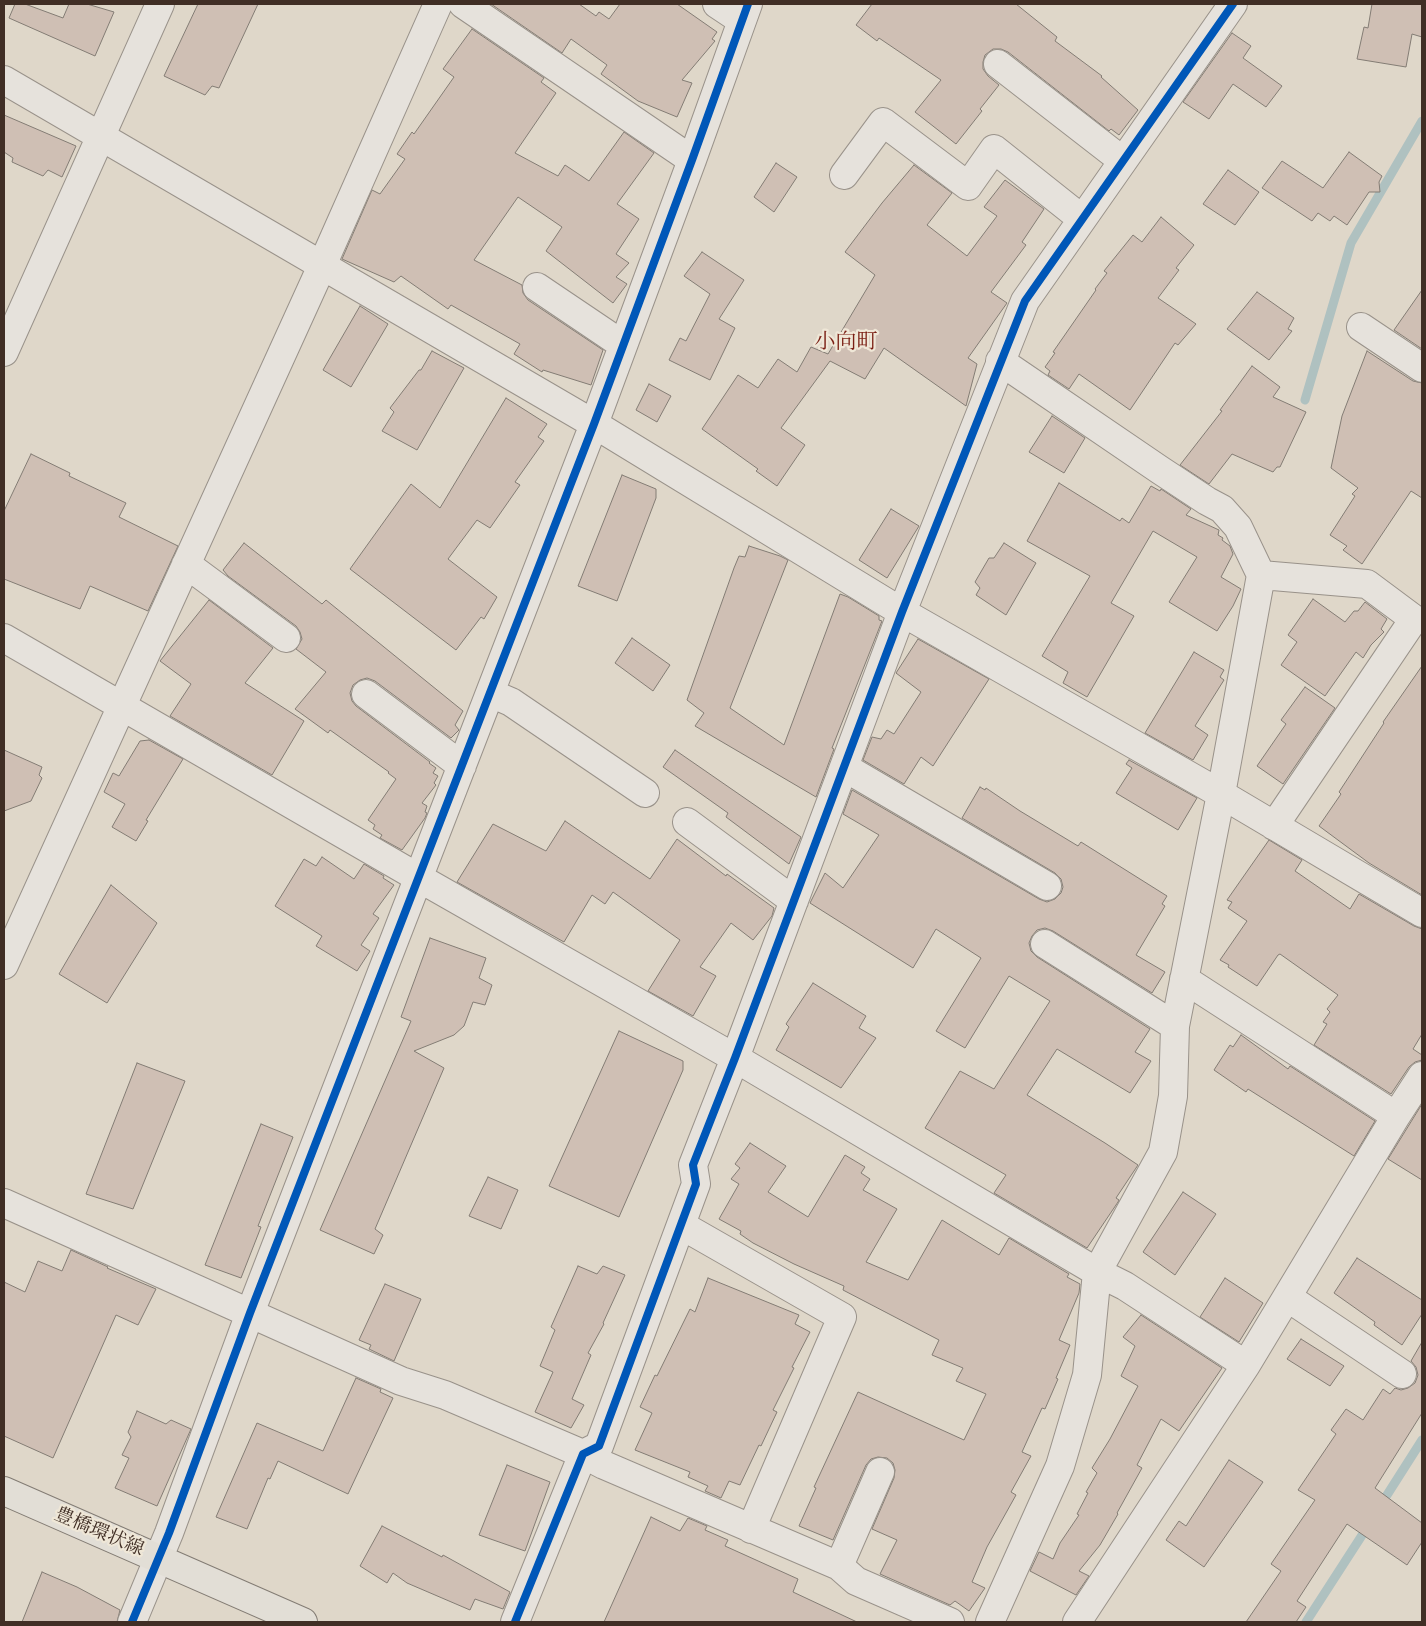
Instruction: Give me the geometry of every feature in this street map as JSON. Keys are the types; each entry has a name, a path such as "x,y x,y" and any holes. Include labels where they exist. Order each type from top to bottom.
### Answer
{"main road":[{"name":"豊橋環状線","path":"4,1491 303,1622"}],"street":[{"path":"4,352 160,4"},
{"path":"4,965 322,265 438,4"},
{"path":"462,4 692,160"},
{"path":"132,1622 170,1533 250,1313 594,424 692,160 744,12 717,4"},
{"path":"515,1622 583,1454 599,1446 696,1184 693,1165 902,612 1000,360 1025,301 1233,4"},
{"path":"998,64 1123,161"},
{"path":"4,80 594,424 902,612 1221,794 1422,913"},
{"path":"844,175 883,122 968,186 994,149 1082,219"},
{"path":"537,287 623,345"},
{"path":"1361,327 1422,368"},
{"path":"990,1622 1060,1466 1087,1375 1097,1272 1163,1152 1173,1096 1175,1026 1221,794 1261,575 1238,527 1222,509 1168,475 1000,360"},
{"path":"186,564 286,638"},
{"path":"1261,575 1367,584 1414,619 1274,826"},
{"path":"4,638 735,1058 1097,1272 1124,1286 1246,1365"},
{"path":"490,693 512,702 644,793"},
{"path":"366,694 462,766"},
{"path":"844,767 1047,886"},
{"path":"687,822 794,901"},
{"path":"1045,944 1175,1026"},
{"path":"1184,979 1396,1116"},
{"path":"1077,1622 1246,1365 1422,1076"},
{"path":"4,1203 400,1381 445,1395 839,1566 856,1581 950,1622"},
{"path":"681,1225 842,1317 751,1529"},
{"path":"1287,1297 1402,1374"},
{"path":"839,1566 880,1472"}],"building":[{"path":"15,4 25,4 63,18 69,4 87,4 114,12 95,56 9,18"},
{"path":"198,4 258,4 219,88 212,86 205,95 164,76"},
{"path":"491,4 579,4 596,16 599,12 609,19 620,4 677,4 717,32 712,39 715,41 682,80 692,83 677,117 638,101 601,74 607,65 571,39 562,53"},
{"path":"872,4 1016,4 1057,37 1055,41 1102,76 1138,110 1119,135 1111,129 1109,131 1008,52 1001,49 993,49 985,55 983,69 999,85 980,109 982,111 956,144 915,112 941,80 879,38 877,41 856,25"},
{"path":"1372,4 1422,4 1422,37 1412,34 1406,67 1357,59 1364,27 1368,28"},
{"path":"472,29 544,78 541,82 556,93 515,153 558,176 565,165 589,181 624,132 654,153 617,204 639,219 616,254 629,263 616,277 627,284 613,303 546,251 562,227 518,197 474,260 522,285 523,293 528,300 603,350 591,385 543,370 542,372 514,354 520,344 451,305 448,309 401,276 394,282 342,259 372,190 380,194 405,159 397,154 412,132 414,134 454,77 443,69"},
{"path":"1232,33 1251,46 1243,58 1282,86 1266,107 1233,84 1209,119 1183,102"},
{"path":"4,115 76,146 62,177 48,170 43,176 12,162 13,158 4,152"},
{"path":"1349,152 1382,176 1379,182 1380,192 1369,192 1347,225 1334,216 1330,221 1318,213 1312,221 1262,188 1282,161 1323,188"},
{"path":"776,163 797,177 774,212 754,197"},
{"path":"914,165 952,193 927,225 967,256 997,216 984,207 1005,180 1044,209 1022,242 1026,245 991,292 1007,303 968,358 977,364 966,406 884,348 865,379 830,361 781,428 805,445 777,486 756,471 758,469 702,429 738,375 758,388 778,359 797,372 811,347 828,354 875,275 845,252"},
{"path":"1228,170 1259,192 1235,225 1203,204"},
{"path":"1161,217 1194,245 1176,268 1179,270 1158,298 1196,324 1178,345 1175,343 1130,410 1079,374 1069,389 1048,375 1050,371 1045,367 1055,353 1053,352 1107,273 1104,271 1133,235 1142,242"},
{"path":"702,252 744,280 719,319 735,328 710,380 669,360 680,338 686,341 710,294 684,276"},
{"path":"1422,290 1422,349 1394,330"},
{"path":"1257,292 1294,318 1288,329 1292,331 1269,360 1227,329"},
{"path":"360,306 388,324 351,387 323,370"},
{"path":"432,351 464,368 417,450 382,431 394,412 390,408 419,370 421,370"},
{"path":"1367,351 1413,381 1422,383 1422,498 1411,491 1362,564 1343,550 1347,546 1330,535 1355,496 1352,494 1358,488 1331,468 1342,416"},
{"path":"1252,366 1280,387 1273,397 1306,412 1280,467 1277,467 1273,472 1232,454 1209,484 1180,465 1222,411 1220,410"},
{"path":"649,384 671,396 657,422 636,410"},
{"path":"506,398 547,424 538,437 544,441 515,482 520,485 490,528 477,520 448,559 497,597 484,619 481,617 456,650 350,569 411,484 440,508"},
{"path":"1052,416 1085,438 1064,473 1029,452"},
{"path":"31,454 70,473 69,476 126,503 119,517 178,546 148,611 90,586 80,609 4,579 4,511"},
{"path":"622,475 656,489 656,498 617,601 578,586"},
{"path":"1059,483 1120,521 1122,518 1129,523 1151,486 1160,491 1161,489 1191,509 1186,515 1219,530 1218,535 1230,546 1233,554 1221,577 1241,589 1217,631 1169,602 1197,557 1153,531 1111,603 1134,616 1087,697 1063,683 1068,672 1042,656 1090,576 1027,541"},
{"path":"891,509 919,526 887,578 859,560"},
{"path":"244,543 322,604 326,600 463,711 455,725 459,730 451,738 375,681 367,678 353,685 350,693 352,701 356,706 436,768 433,773 438,776 434,783 436,785 422,803 427,806 425,818 402,850 380,838 382,835 373,829 375,825 368,820 396,779 330,730 328,733 295,709 326,672 296,649 302,639 296,626 228,576 223,570"},
{"path":"1004,543 1036,563 1006,615 976,595 980,588 975,582 989,558 994,558"},
{"path":"749,546 788,560 730,708 784,745 840,594 879,616 879,620 882,621 832,748 834,749 816,797 695,726 704,713 687,700 734,568 739,556 745,557"},
{"path":"1313,599 1345,622 1365,602 1387,619 1381,629 1384,632 1371,645 1363,658 1356,652 1325,696 1281,665 1297,642 1288,635"},
{"path":"209,600 273,648 245,683 304,721 272,775 170,716 191,684 160,661"},
{"path":"632,638 670,665 653,691 615,663"},
{"path":"918,639 989,679 933,766 921,757 904,784 863,760 872,737 881,739 887,730 894,734 921,692 896,673"},
{"path":"1194,652 1224,670 1220,677 1224,680 1195,726 1208,735 1193,760 1145,733"},
{"path":"1422,666 1422,895 1369,863 1319,826 1341,794 1339,792 1383,722"},
{"path":"1305,687 1335,708 1283,784 1257,766 1286,724 1281,720"},
{"path":"149,740 183,759 146,820 148,821 136,841 112,827 125,804 104,792 113,773 119,776 140,741"},
{"path":"4,750 42,767 39,775 42,778 31,801 4,811"},
{"path":"675,750 801,837 789,864 726,817 728,813 663,767"},
{"path":"1129,760 1197,798 1178,830 1116,793 1132,768 1126,764"},
{"path":"980,787 985,790 986,788 1078,846 1081,842 1167,896 1162,904 1165,906 1136,955 1165,972 1152,993 1053,931 1045,928 1037,930 1029,943 1031,951 1037,957 1150,1029 1135,1052 1151,1061 1130,1093 1057,1049 1027,1095 1138,1165 1116,1198 1119,1200 1118,1202 1087,1248 994,1193 1006,1175 925,1128 960,1071 994,1089 1050,1001 1009,976 965,1048 936,1031 981,958 936,929 913,968 810,903 825,873 843,888 879,835 843,814 852,790 1039,899 1047,902 1055,899 1061,893 1063,887 1061,879 1055,873 962,818"},
{"path":"565,821 650,879 677,839 726,876 727,874 774,908 772,916 753,940 731,923 700,967 716,976 693,1016 648,991 680,940 613,892 605,904 592,895 564,942 457,882 493,824 546,851"},
{"path":"1269,840 1302,860 1295,871 1350,909 1359,894 1422,929 1422,1034 1413,1049 1422,1055 1422,1060 1415,1062 1409,1067 1391,1094 1314,1045 1327,1024 1323,1022 1330,1012 1327,1009 1338,995 1280,954 1257,986 1220,960 1247,921 1228,908 1232,902 1227,900"},
{"path":"322,857 354,879 364,864 384,876 383,878 394,885 373,914 379,918 361,945 370,951 357,971 316,946 322,936 275,906 304,859 316,866"},
{"path":"111,885 157,923 107,1003 59,974"},
{"path":"430,938 486,958 479,978 492,985 485,1005 473,1002 464,1026 454,1035 414,1051 444,1068 375,1229 383,1235 374,1254 320,1230 411,1021 401,1017"},
{"path":"813,983 866,1016 859,1028 876,1038 841,1088 776,1050 789,1027 786,1024"},
{"path":"619,1031 683,1061 683,1070 619,1217 549,1186"},
{"path":"1241,1035 1288,1069 1290,1066 1375,1121 1354,1156 1248,1089 1246,1092 1214,1070 1230,1045 1233,1047"},
{"path":"137,1063 185,1081 133,1209 86,1194"},
{"path":"1422,1104 1422,1180 1388,1159"},
{"path":"261,1124 293,1137 258,1226 261,1227 241,1278 205,1265"},
{"path":"750,1143 786,1166 768,1192 808,1217 845,1155 865,1167 861,1173 870,1179 863,1190 897,1209 866,1262 908,1280 942,1220 999,1255 1009,1238 1069,1274 1067,1277 1080,1284 1079,1293 1059,1340 1070,1345 1045,1409 1042,1408 1022,1452 1031,1456 1011,1492 1016,1495 987,1547 972,1582 985,1588 969,1611 955,1601 950,1605 880,1574 897,1540 872,1529 894,1478 895,1470 893,1463 887,1458 878,1457 871,1459 866,1465 833,1540 799,1526 816,1488 814,1487 858,1392 964,1440 986,1394 956,1381 963,1368 932,1355 939,1340 843,1290 844,1286 753,1243 740,1234 741,1231 719,1219 739,1184 731,1179 740,1168 735,1164"},
{"path":"488,1177 518,1190 501,1229 469,1216"},
{"path":"1183,1192 1216,1214 1175,1275 1143,1252"},
{"path":"71,1250 156,1289 138,1325 116,1315 53,1458 4,1436 4,1282 25,1292 38,1261 62,1271"},
{"path":"1357,1258 1422,1300 1422,1314 1402,1345 1374,1325 1375,1322 1334,1293"},
{"path":"578,1266 597,1274 603,1266 625,1275 604,1324 588,1353 591,1355 572,1399 584,1405 571,1428 535,1412 553,1372 540,1366 555,1330 551,1327"},
{"path":"708,1278 799,1315 795,1324 810,1332 773,1410 777,1412 761,1446 759,1445 740,1485 729,1481 721,1498 705,1491 708,1486 688,1477 690,1472 635,1450 652,1413 640,1407 690,1309 695,1312"},
{"path":"1225,1278 1263,1303 1239,1342 1200,1317"},
{"path":"385,1284 421,1299 394,1361 369,1349 371,1345 359,1340"},
{"path":"1141,1315 1222,1368 1179,1431 1161,1419 1137,1465 1142,1468 1118,1514 1100,1545 1079,1571 1089,1576 1076,1595 1030,1571 1039,1552 1053,1559 1060,1543 1079,1515 1077,1514 1088,1493 1086,1492 1097,1473 1092,1468 1110,1439 1138,1386 1121,1376 1135,1346 1123,1337"},
{"path":"1301,1339 1344,1366 1330,1386 1287,1359"},
{"path":"1422,1342 1422,1413 1375,1488 1422,1523 1422,1542 1407,1565 1347,1524 1297,1601 1306,1607 1296,1622 1246,1622 1281,1571 1271,1564 1315,1500 1298,1490 1336,1434 1331,1430 1346,1409 1363,1420 1383,1389 1390,1394 1395,1388 1401,1390 1415,1383 1418,1375 1416,1367 1411,1361"},
{"path":"356,1378 381,1389 380,1392 393,1398 348,1494 278,1461 270,1479 268,1478 247,1529 216,1517 257,1423 323,1451"},
{"path":"137,1411 166,1424 171,1420 191,1429 157,1506 115,1488 129,1458 122,1455 131,1437 128,1432"},
{"path":"1229,1460 1263,1482 1204,1567 1166,1540 1179,1521 1186,1526"},
{"path":"507,1465 550,1482 525,1551 479,1535"},
{"path":"651,1517 680,1531 688,1518 707,1526 705,1530 728,1540 725,1546 798,1579 793,1592 857,1622 604,1622"},
{"path":"382,1526 442,1557 443,1555 510,1592 503,1609 475,1599 470,1610 407,1583 393,1573 387,1583 360,1566"},
{"path":"42,1572 77,1587 120,1610 117,1622 22,1622"}],"waterway":[{"path":"1305,400 1351,243 1422,121"},
{"path":"1380,1506 1422,1440"},
{"path":"1306,1622 1368,1526"}],"cycle path":[{"path":"132,1622 169,1533 250,1313 594,424 748,4"},
{"path":"515,1622 583,1454 599,1446 696,1184 693,1165 902,612 1025,301 1233,4"}],"district":[{"name":"小向町","path":"846,342"}]}
